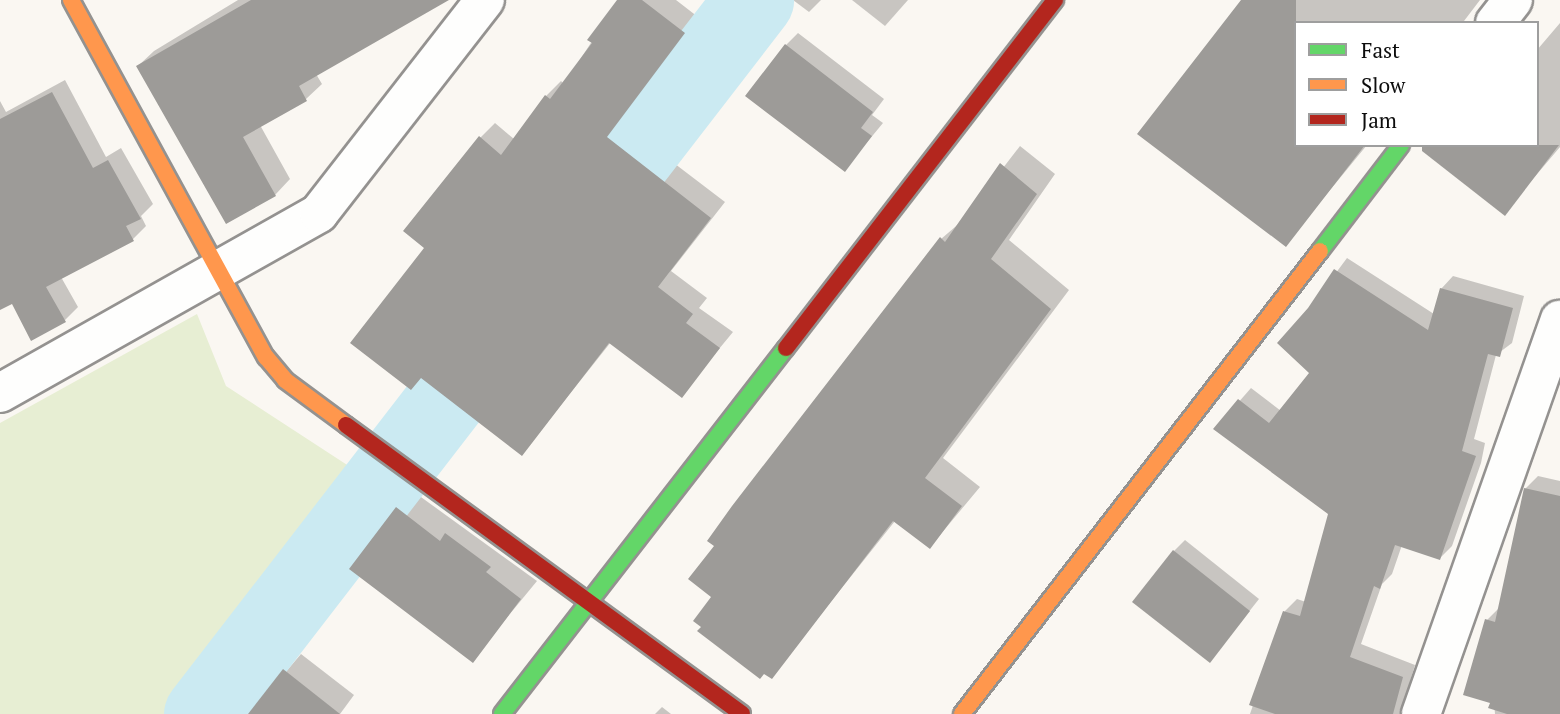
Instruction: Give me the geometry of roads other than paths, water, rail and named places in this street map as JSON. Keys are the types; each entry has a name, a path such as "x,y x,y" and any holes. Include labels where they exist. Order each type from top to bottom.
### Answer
{"street":[{"path":"71,0 265,357 285,380 413,469 742,714"},
{"path":"0,393 319,213 485,0"},
{"path":"502,714 1055,0"},
{"path":"1497,21 1513,0"},
{"path":"962,714 1399,147"},
{"path":"1422,714 1560,320"}],"waterway":[{"path":"203,714 754,0"}]}
